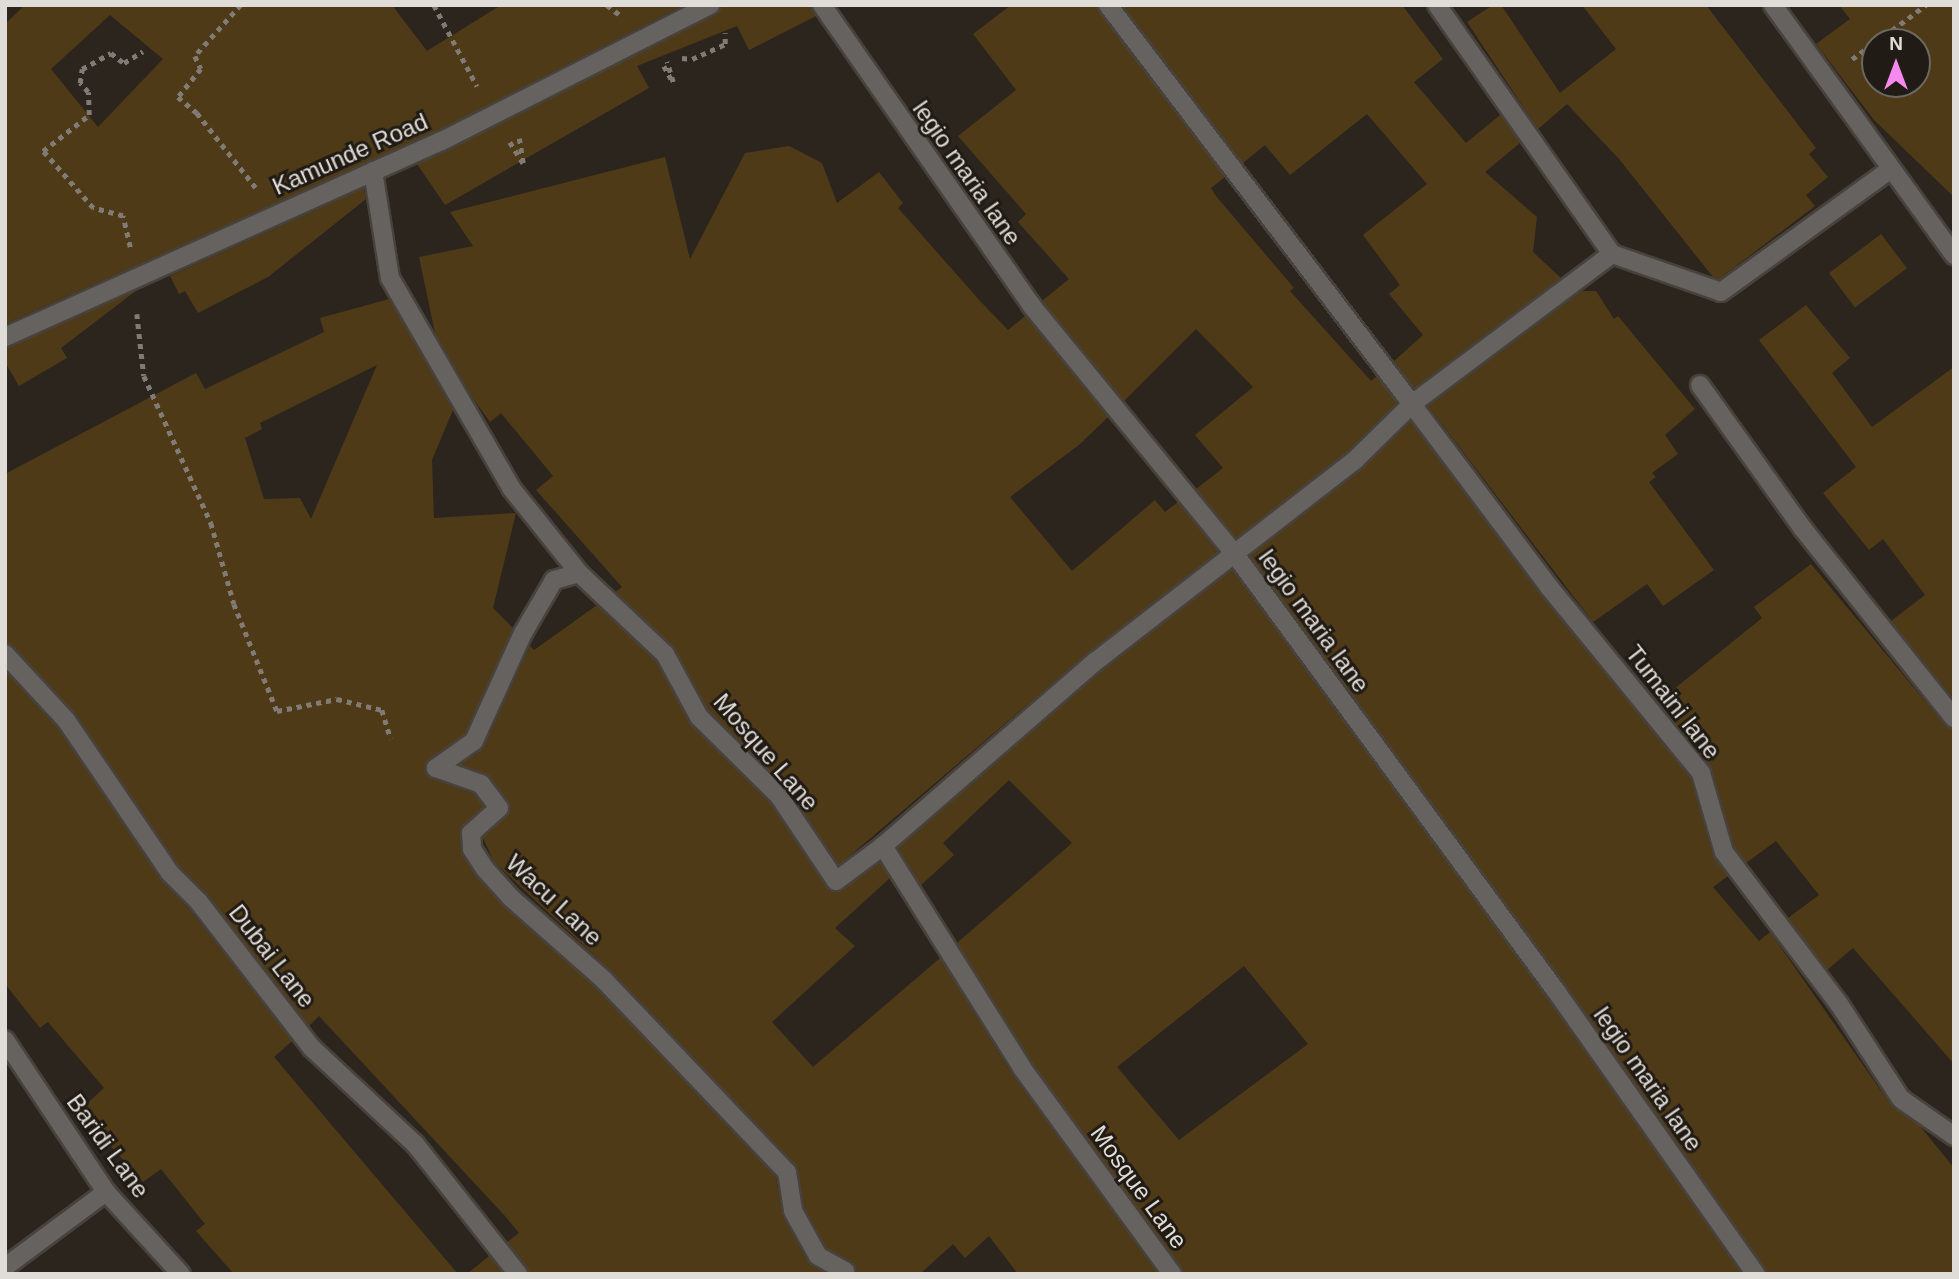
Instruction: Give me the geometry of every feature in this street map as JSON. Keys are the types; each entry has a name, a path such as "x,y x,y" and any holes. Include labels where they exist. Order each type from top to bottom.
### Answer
{"street":[{"name":"Kamunde Road","path":"5,337 134,282 575,76 710,5"},
{"name":"legio maria lane","path":"822,5 1031,305 1234,553 1556,991 1756,1274"},
{"name":"Tumaini lane","path":"1108,5 1549,587 1700,773 1724,852 1839,1004 1901,1099 1954,1136"},
{"path":"1437,5 1612,254 1721,292 1891,169"},
{"path":"1773,5 1954,255"},
{"name":"Mosque Lane","path":"373,171 390,278 511,488 579,573 665,654 699,717 779,796 836,881 883,846 1022,1068 1172,1274"},
{"path":"883,846 1096,661 1355,460 1412,403 1612,254"},
{"path":"1700,385 1803,529 1954,718"},
{"name":"Wacu Lane","path":"579,573 554,580 523,633 474,741 436,768 481,784 499,808 471,833 472,849 485,869 510,897 612,988 787,1172 793,1211 818,1256 845,1271"},
{"name":"Dubai Lane","path":"5,654 66,720 170,873 199,902 312,1048 415,1144 518,1274"},
{"name":"Baridi Lane","path":"5,1040 106,1192 181,1274"},
{"path":"5,1267 106,1192"}],"path":[{"path":"241,5 195,57 201,69 178,97 197,113 261,194"},
{"path":"1895,28 1926,5"},
{"path":"133,260 123,216 93,208 43,151 89,115 88,92 80,83 82,69 111,53 124,63 143,51"},
{"path":"134,282 144,376 211,523 233,604 277,710 337,699 382,710 391,739"}],"building":[{"path":"25,5 392,5 427,51 501,5 684,5 437,131 5,324 5,24","holes":["110,15 163,59 98,127 51,69"]},
{"path":"721,5 811,5 816,16 749,50 737,26 637,66 649,88 445,205 417,164 715,15"},
{"path":"1011,5 1097,5 1225,177 1211,188 1216,196 1294,288 1290,291 1371,381 1377,376 1397,403 1348,451 1236,538 1196,489 1223,468 1195,435 1253,387 1196,329 1124,401 1042,301 1069,279 1018,222 1026,214 958,136 1016,90 973,34"},
{"path":"1122,5 1402,5 1443,59 1414,82 1466,143 1500,115 1520,143 1485,172 1537,217 1533,252 1561,278 1414,388 1394,361 1423,335 1389,294 1400,285 1363,235 1427,184 1367,114 1290,175 1265,145 1243,163"},
{"path":"1493,5 1501,5 1560,93 1616,49 1582,5 1706,5 1816,148 1809,154 1828,177 1806,195 1815,206 1719,279 1713,277 1619,159 1567,104 1538,129 1467,22"},
{"path":"1839,5 1954,5 1954,197 1874,120 1816,44 1850,19"},
{"path":"789,146 822,163 837,203 879,172 903,203 898,208 981,302 1008,330 1025,316 1108,417 1080,444 1010,497 1072,571 1155,500 1165,512 1178,502 1218,552 1089,652 839,865 787,788 708,710 673,646 615,592 622,587 536,490 553,476 501,413 490,422 474,400 435,333 419,257 473,246 450,212 665,157 690,259 745,153"},
{"path":"364,188 366,199 268,277 198,313 185,291 179,294 170,276"},
{"path":"1881,234 1907,268 1855,307 1829,273"},
{"path":"137,290 61,348 67,358 19,386 5,362 5,348"},
{"path":"1582,291 1596,291 1614,319 1618,316 1695,409 1665,435 1678,454 1652,473 1656,477 1649,482 1714,570 1663,606 1647,584 1593,622 1428,406"},
{"path":"389,299 453,410 432,460 434,518 516,513 493,608 513,628 465,734 425,764 428,776 474,794 484,806 461,828 462,855 502,905 595,987 776,1177 783,1217 808,1262 827,1274 529,1274 507,1242 519,1233 505,1216 319,1016 309,1026 208,895 179,866 74,712 5,643 5,474 196,373 205,389 324,332 320,318","holes":["377,365 311,519 300,498 264,499 245,438 262,429 260,423"]},
{"path":"1806,305 1850,358 1832,373 1872,427 1954,367 1954,699 1891,621 1925,595 1883,539 1869,550 1823,493 1856,467 1759,340"},
{"path":"1411,421 1540,594 1691,778 1713,855 1728,876 1713,887 1759,941 1770,932 1891,1105 1920,1126 1954,1168 1954,1274 1767,1274 1565,984 1250,556 1362,469"},
{"path":"1811,564 1945,725 1954,729 1954,1064 1853,948 1827,970 1788,918 1819,895 1776,841 1746,863 1734,847 1710,766 1658,702 1762,618 1754,607"},
{"path":"1232,570 1547,998 1742,1274 1183,1274 1031,1062 957,943 1072,843 1009,780 943,843 954,855 921,885 898,848 1103,670","holes":["1244,966 1308,1044 1179,1140 1117,1067"]},
{"path":"597,605 656,661 691,725 770,803 827,888 842,890 880,862 890,878 835,928 855,946 772,1022 813,1067 940,958 1012,1074 1158,1274 1018,1274 989,1236 965,1258 953,1244 920,1274 856,1274 851,1261 826,1248 804,1207 795,1164 611,971 494,862 483,838 507,816 510,806 490,777 460,765 484,746 530,646 534,650"},
{"path":"5,671 57,727 161,880 190,910 292,1041 274,1057 458,1274 233,1273 196,1231 205,1224 161,1169 143,1182 79,1111 104,1088 48,1022 40,1028 5,984"},
{"path":"489,1256 503,1274 467,1274"}]}
